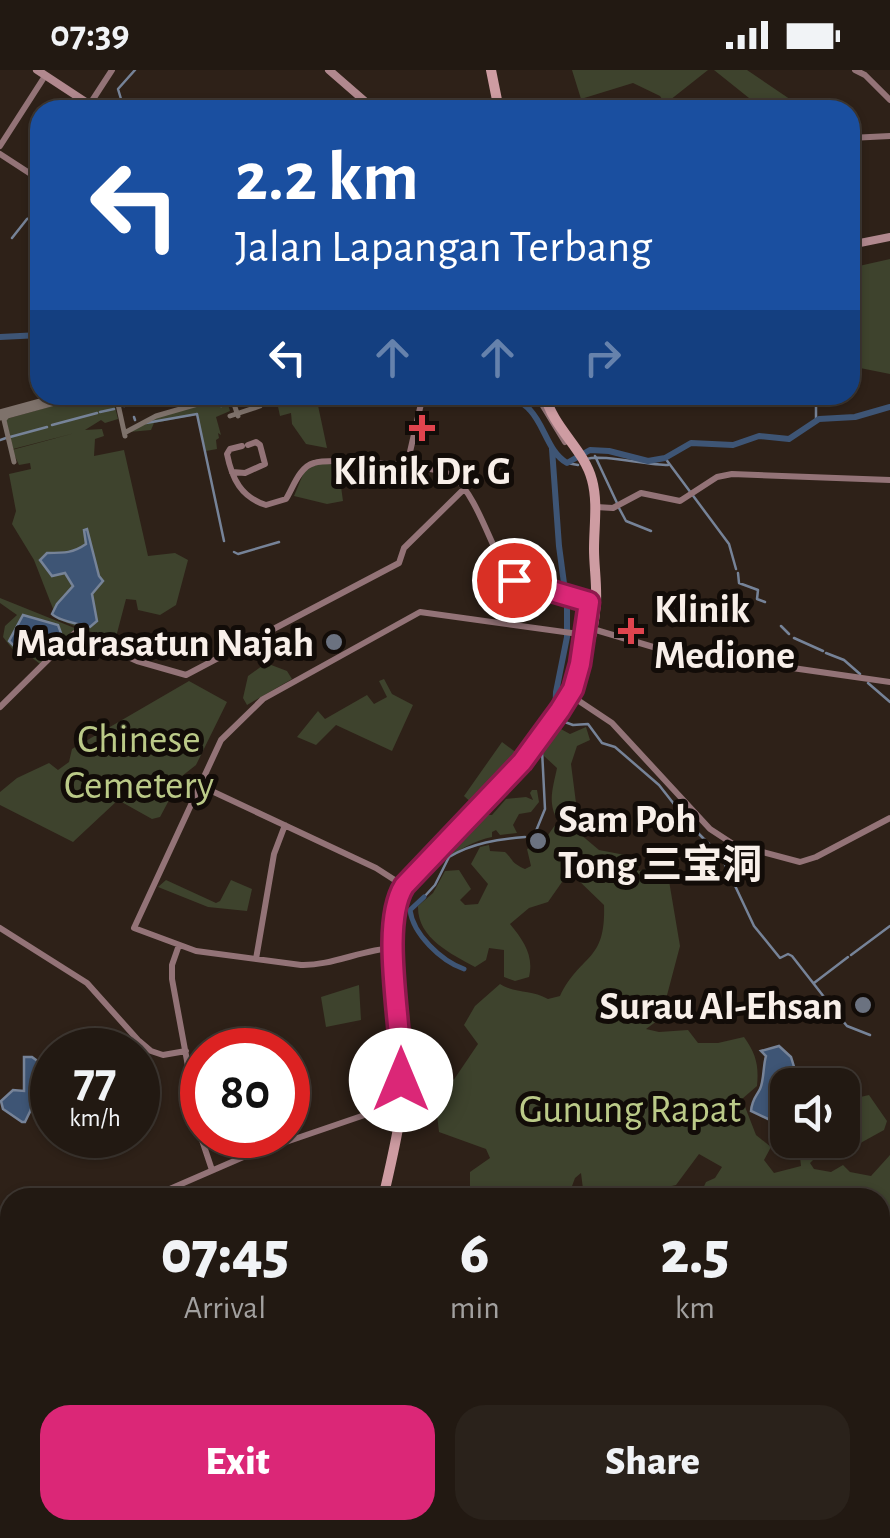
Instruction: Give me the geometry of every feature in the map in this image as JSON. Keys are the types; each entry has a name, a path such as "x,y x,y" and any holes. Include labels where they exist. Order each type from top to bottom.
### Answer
{"highway":[{"path":"493,70 499,100"},
{"path":"549,405 593,484 597,508 595,596 590,600"},
{"path":"577,455 597,508 590,531 590,600 595,630"},
{"path":"384,1188 398,1105 404,1034 394,907 403,889 522,762 574,700 595,630 595,575"},
{"path":"403,889 521,768 563,709"}],"main road":[{"path":"327,70 361,100"},
{"path":"41,73 80,100"},
{"path":"860,241 890,235"}],"street":[{"path":"95,100 112,70"},
{"path":"854,70 866,72 890,100"},
{"path":"0,146 41,73"},
{"path":"860,138 890,136"},
{"path":"0,154 30,174"},
{"path":"408,464 420,405"},
{"path":"231,471 245,473 261,468 266,462 260,445 226,454 231,471 244,493 260,503 278,504 287,498 312,463 408,464 444,473 461,486 511,578 590,600"},
{"path":"377,464 408,464"},
{"path":"389,466 408,464"},
{"path":"244,493 240,481 245,473"},
{"path":"597,508 614,507 636,494 680,501 713,479 732,474 890,480"},
{"path":"0,707 74,634 137,661 186,675 399,563 404,548 461,486"},
{"path":"395,948 370,949 312,965 196,951 134,928 223,738 250,707 420,612 567,634 595,630 671,651 890,682"},
{"path":"576,695 619,730 721,839 800,862 890,816"},
{"path":"201,786 388,875 403,889"},
{"path":"256,959 272,861 285,826"},
{"path":"0,928 87,982 152,1051 164,1055 180,1053"},
{"path":"179,945 171,972 182,1028"},
{"path":"200,1177 213,1166 398,1105"},
{"path":"177,1188 316,1133"},
{"path":"211,1158 213,1166"},
{"path":"213,1166 232,1166"}],"green space":[{"path":"572,70 708,70 670,100 662,100 633,83 581,99"},
{"path":"714,70 747,70 791,100 752,100"},
{"path":"890,259 890,374 860,368 860,266"},
{"path":"56,405 114,405 118,419 105,423 101,420 85,430 102,429 104,436 95,439 94,456 124,450 148,556 175,553 188,560 176,605 160,615 138,610 136,600 126,599 116,637 57,619 34,560 12,524 16,511 9,474 31,469 30,463 19,465 12,450 75,433 13,449 6,419"},
{"path":"200,405 228,405 230,411 216,417 221,435 218,433 217,449 206,451 197,415 154,423 151,430 129,432 152,418"},
{"path":"278,405 318,405 327,448 306,444 292,424 291,413 280,416"},
{"path":"318,463 338,465 343,501 327,504 294,496 304,472"},
{"path":"0,598 77,629 40,664 25,652 18,656 3,637 5,626 17,615 0,603"},
{"path":"266,663 287,671 292,679 247,705 243,698 248,676"},
{"path":"384,679 392,694 413,705 392,751 336,725 316,745 297,737 318,711 325,719 367,695 374,704 387,697 379,681"},
{"name":"Chinese Cemetery","path":"189,681 227,702 196,765 182,776 160,817 152,819 118,800 73,842 0,805 0,792 17,778 49,763 58,770 69,762 72,749"},
{"name":"Gunung Rapat","path":"586,727 590,740 577,746 571,764 580,834 599,850 625,855 639,871 666,863 680,946 661,1018 646,1029 688,1030 698,1043 744,1037 756,1060 758,1079 757,1086 742,1099 756,1135 770,1146 764,1160 774,1173 801,1166 800,1158 815,1158 810,1163 814,1169 831,1172 843,1165 850,1172 871,1176 890,1155 890,1188 703,1188 722,1167 699,1154 676,1185 663,1188 583,1188 581,1173 571,1188 470,1188 470,1172 490,1158 486,1149 439,1132 436,1106 478,1044 464,1025 475,1006 500,984 548,999 560,996 601,938 604,905 576,878 562,882 548,902 529,908 510,924 530,962 529,977 515,981 504,977 504,950 489,948 486,960 475,967 437,944 423,927 418,906 433,893 445,871 459,870 471,889 460,900 465,905 478,904 488,884 471,864 480,847 489,845 490,851 505,852 525,869 531,866 527,849 543,842 558,821 552,802 557,768 544,756 544,747 559,728 570,734"},
{"path":"502,742 521,756 475,806 464,796"},
{"path":"532,790 537,790 539,802 531,812 519,814 513,825 517,833 500,835 496,830 492,837 452,855 417,886 400,909 408,889 468,825 473,826 484,815 492,815 506,799 533,800"},
{"path":"166,880 216,903 231,880 252,889 247,911 208,907 158,887"},
{"path":"359,985 361,1020 326,1027 321,997"},
{"name":"Gunung Rapat","path":"869,1095 887,1121 884,1130 860,1143 860,1097"}],"water":[{"path":"87,529 103,581 92,594 97,621 90,627 52,614 73,586 65,573 52,576 40,560 47,553 68,552 86,544"},
{"path":"23,615 58,625 61,633 39,652 19,651 9,641"},
{"path":"779,1046 791,1057 794,1068 770,1068 768,1119 751,1111 762,1082 766,1056 761,1051"},
{"path":"24,1057 30,1057 30,1110 22,1122 3,1109 1,1101 13,1090 24,1091"}],"waterway":[{"path":"120,100 118,89 135,70"},
{"path":"12,238 30,218"},
{"path":"0,337 30,336"},
{"path":"220,405 225,405"},
{"path":"524,405 555,452 567,463 590,450 648,461 665,458 691,443 733,445 759,436 789,439 819,419 855,417 890,407"},
{"path":"816,405 816,421"},
{"path":"100,412 114,409"},
{"path":"52,425 97,413"},
{"path":"146,423 197,414 224,541"},
{"path":"10,437 47,427"},
{"path":"0,440 6,438"},
{"path":"552,449 565,591"},
{"path":"595,456 617,503"},
{"path":"665,458 729,544 736,569"},
{"path":"587,459 668,465"},
{"path":"567,463 578,465"},
{"path":"619,508 626,521 651,531"},
{"path":"234,552 279,542"},
{"path":"738,573 739,583 758,590 757,599 765,602"},
{"path":"555,715 567,637 567,598"},
{"path":"781,626 789,634"},
{"path":"794,638 823,651"},
{"path":"826,653 844,660 860,674"},
{"path":"868,683 890,702"},
{"path":"562,721 588,724 602,743 615,747 659,785 721,856 754,926 780,958 792,956 835,1011"},
{"path":"536,831 545,809 542,750"},
{"path":"424,897 449,857 486,842 525,837"},
{"path":"420,879 439,859 447,857"},
{"path":"389,927 388,912 395,895"},
{"path":"424,897 410,910 416,928 438,953 464,969"},
{"path":"851,955 890,926"},
{"path":"814,983 848,957"},
{"path":"837,1014 847,1026 870,1035"}],"taxiway":[{"path":"118,405 125,436"},
{"path":"126,432 156,416 194,405"},
{"path":"234,405 238,416"},
{"path":"230,416 261,405"},
{"path":"9,413 4,420 14,462"}],"runway":[{"path":"0,415 36,405"}],"place":[{"name":"Klinik Dr. G","path":"422,428"},
{"name":"Klinik Medione","path":"631,631"},
{"name":"Madrasatun Najah","path":"334,642"},
{"name":"Sam Poh Tong 三宝洞","path":"538,841"},
{"name":"Surau Al-Ehsan","path":"863,1005"}],"route":[{"path":"401,1080 392,942 396,899 538,744 573,689 580,664 589,602 514,580"}]}
